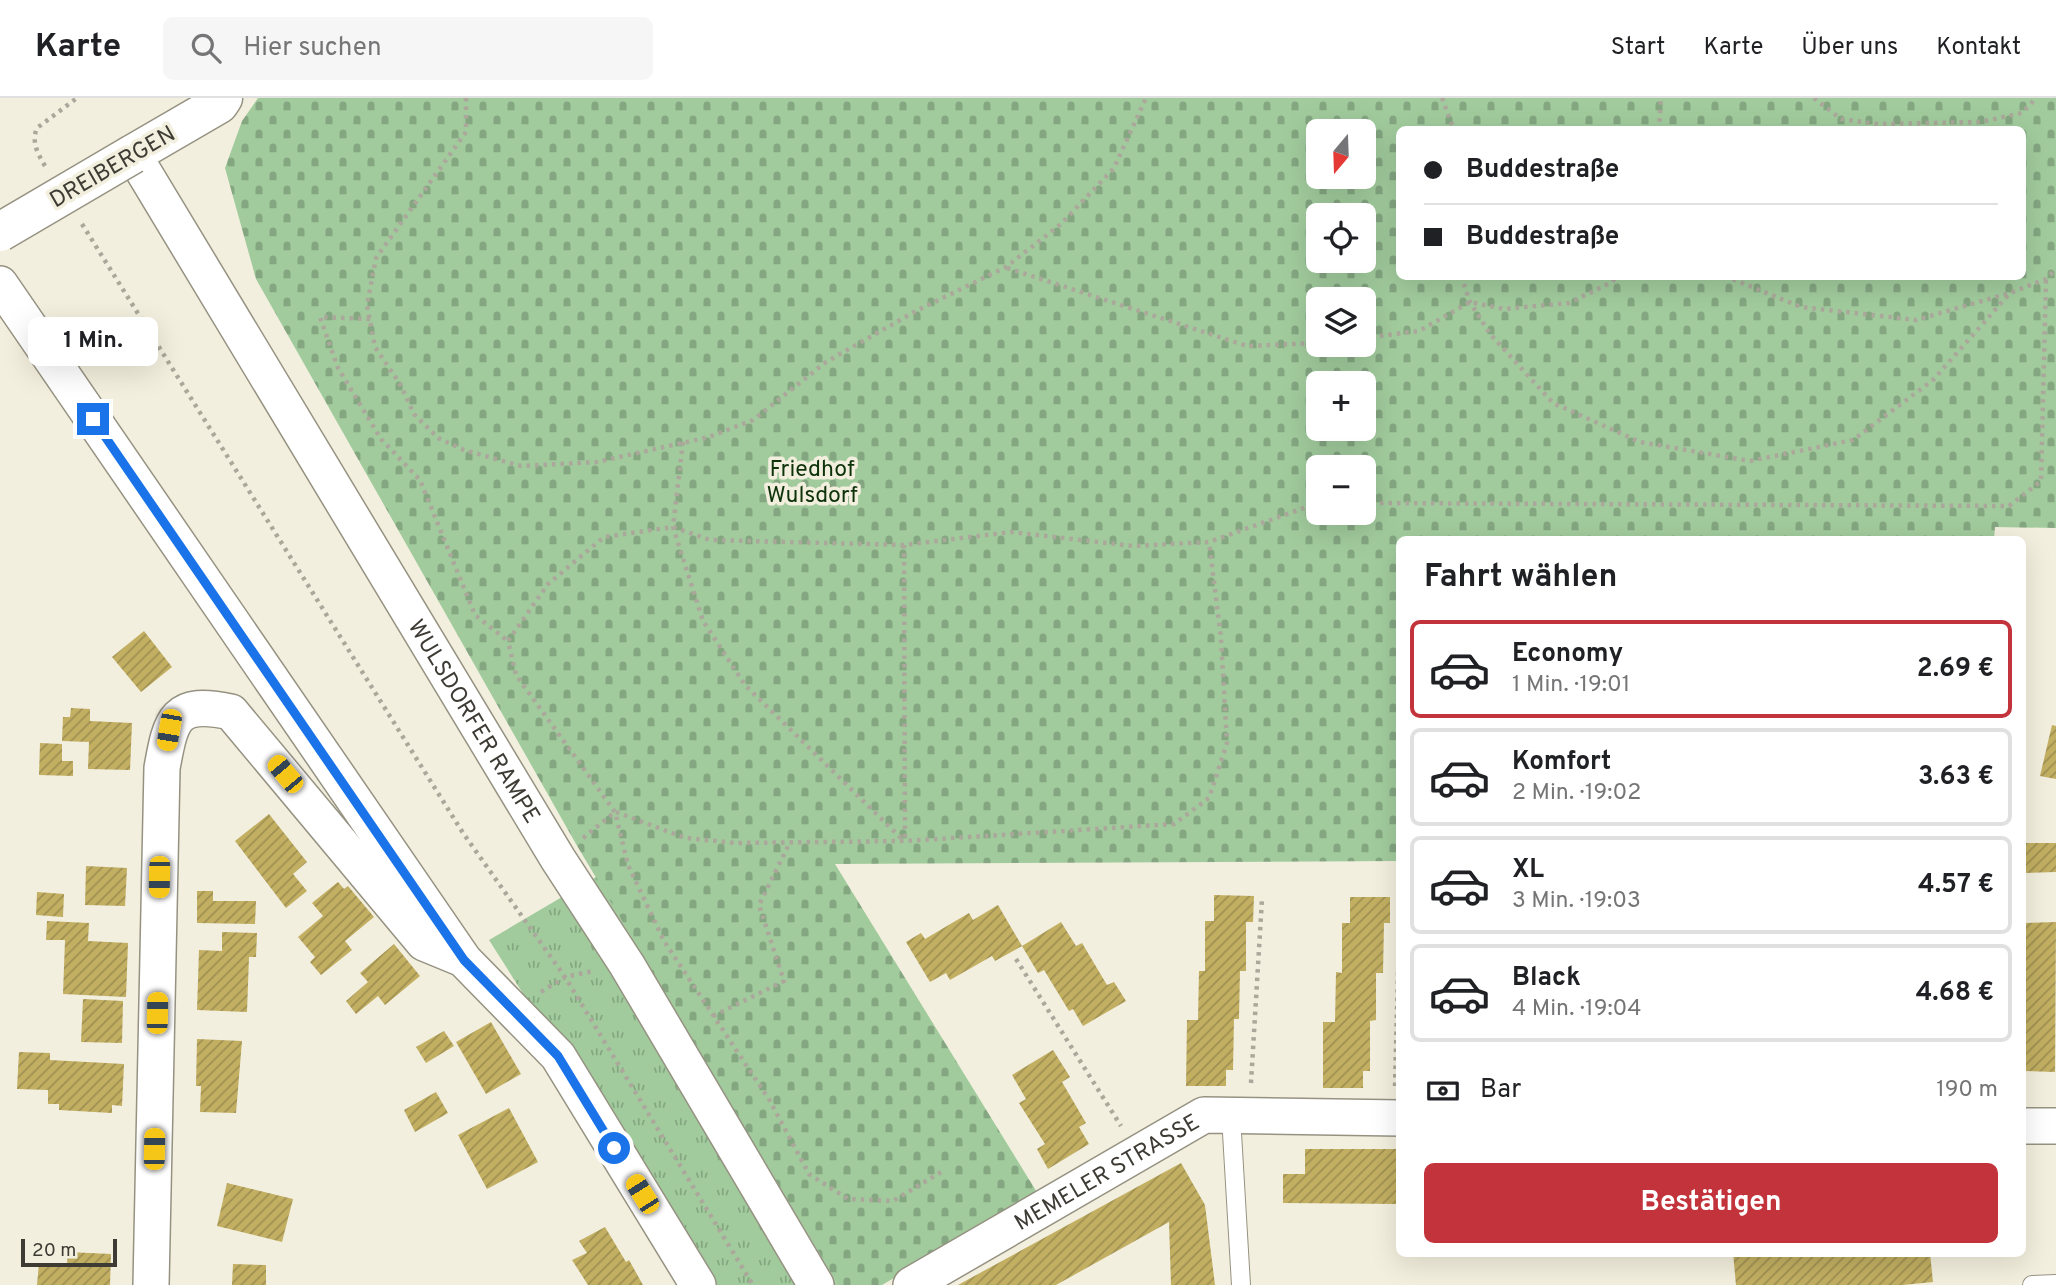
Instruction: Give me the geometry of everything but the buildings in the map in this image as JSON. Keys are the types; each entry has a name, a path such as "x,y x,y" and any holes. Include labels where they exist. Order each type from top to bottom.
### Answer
{"street":[{"name":"DREIBERGEN","path":"0,232 219,104 223,98"},
{"name":"WULSDORFER RAMPE","path":"133,154 558,859 627,965 817,1285"},
{"path":"0,284 464,960 558,1056 698,1285"},
{"path":"151,1285 162,768 169,730 180,715 201,705 231,712 424,943 464,960"},
{"name":"MEMELER STRASSE","path":"911,1285 1204,1115 1396,1118"},
{"path":"2026,1126 2056,1126"}],"lane":[{"path":"1240,1116 1241,1285"},
{"path":"2032,1285 2056,1284"}],"path":[{"path":"46,168 39,156 34,135 37,128 77,98"},
{"path":"466,98 466,132 376,258 368,305 370,319 375,347 400,384 414,414 438,438 464,450 522,466 597,462 709,437 753,420 825,362 916,311 1006,267 1061,224 1114,168 1146,98"},
{"path":"1442,98 1452,126"},
{"path":"1659,126 1661,98"},
{"path":"1814,98 1841,119 1878,124 1980,122 2022,113 2036,98"},
{"path":"76,215 463,833 565,976 753,1285"},
{"path":"1006,267 1247,346 1306,344"},
{"path":"1735,280 1801,307 1916,320 2010,293 2046,279 2056,269"},
{"path":"1376,503 2008,506 2041,481 2046,279"},
{"path":"1462,280 1470,302 1490,334 1553,403 1640,442 1750,461 1853,440 1934,380 2010,293"},
{"path":"1376,336 1419,331 1470,302 1504,309 1569,303 1614,280"},
{"path":"370,319 320,317 338,368 381,439 420,480 475,615 508,641 516,675 615,812 628,865 658,930 770,1101 809,1174 848,1199 893,1201 941,1172"},
{"path":"683,442 673,527 703,621 745,685 905,841"},
{"path":"508,641 548,584 604,537 673,527 710,540 904,545 1011,533 1133,546 1209,542 1306,507"},
{"path":"615,812 685,838 736,844 905,841 1174,824 1209,798 1227,743 1221,638 1209,542"},
{"path":"904,545 905,841"},
{"path":"713,1016 784,981 759,905 790,842"},
{"path":"1240,1116 1262,899"},
{"path":"1016,959 1139,1153"},
{"path":"514,1010 565,976 627,965"}],"green space":[{"name":"Friedhof Wulsdorf","path":"258,98 2056,98 2056,528 1995,527 1994,536 1396,536 1396,861 835,864 1038,1194 882,1285 838,1285 576,844 256,279 225,168 242,121"},
{"path":"596,877 838,1285 708,1285 489,940"}],"route":[{"path":"93,419 464,960 558,1056 614,1148"}]}
